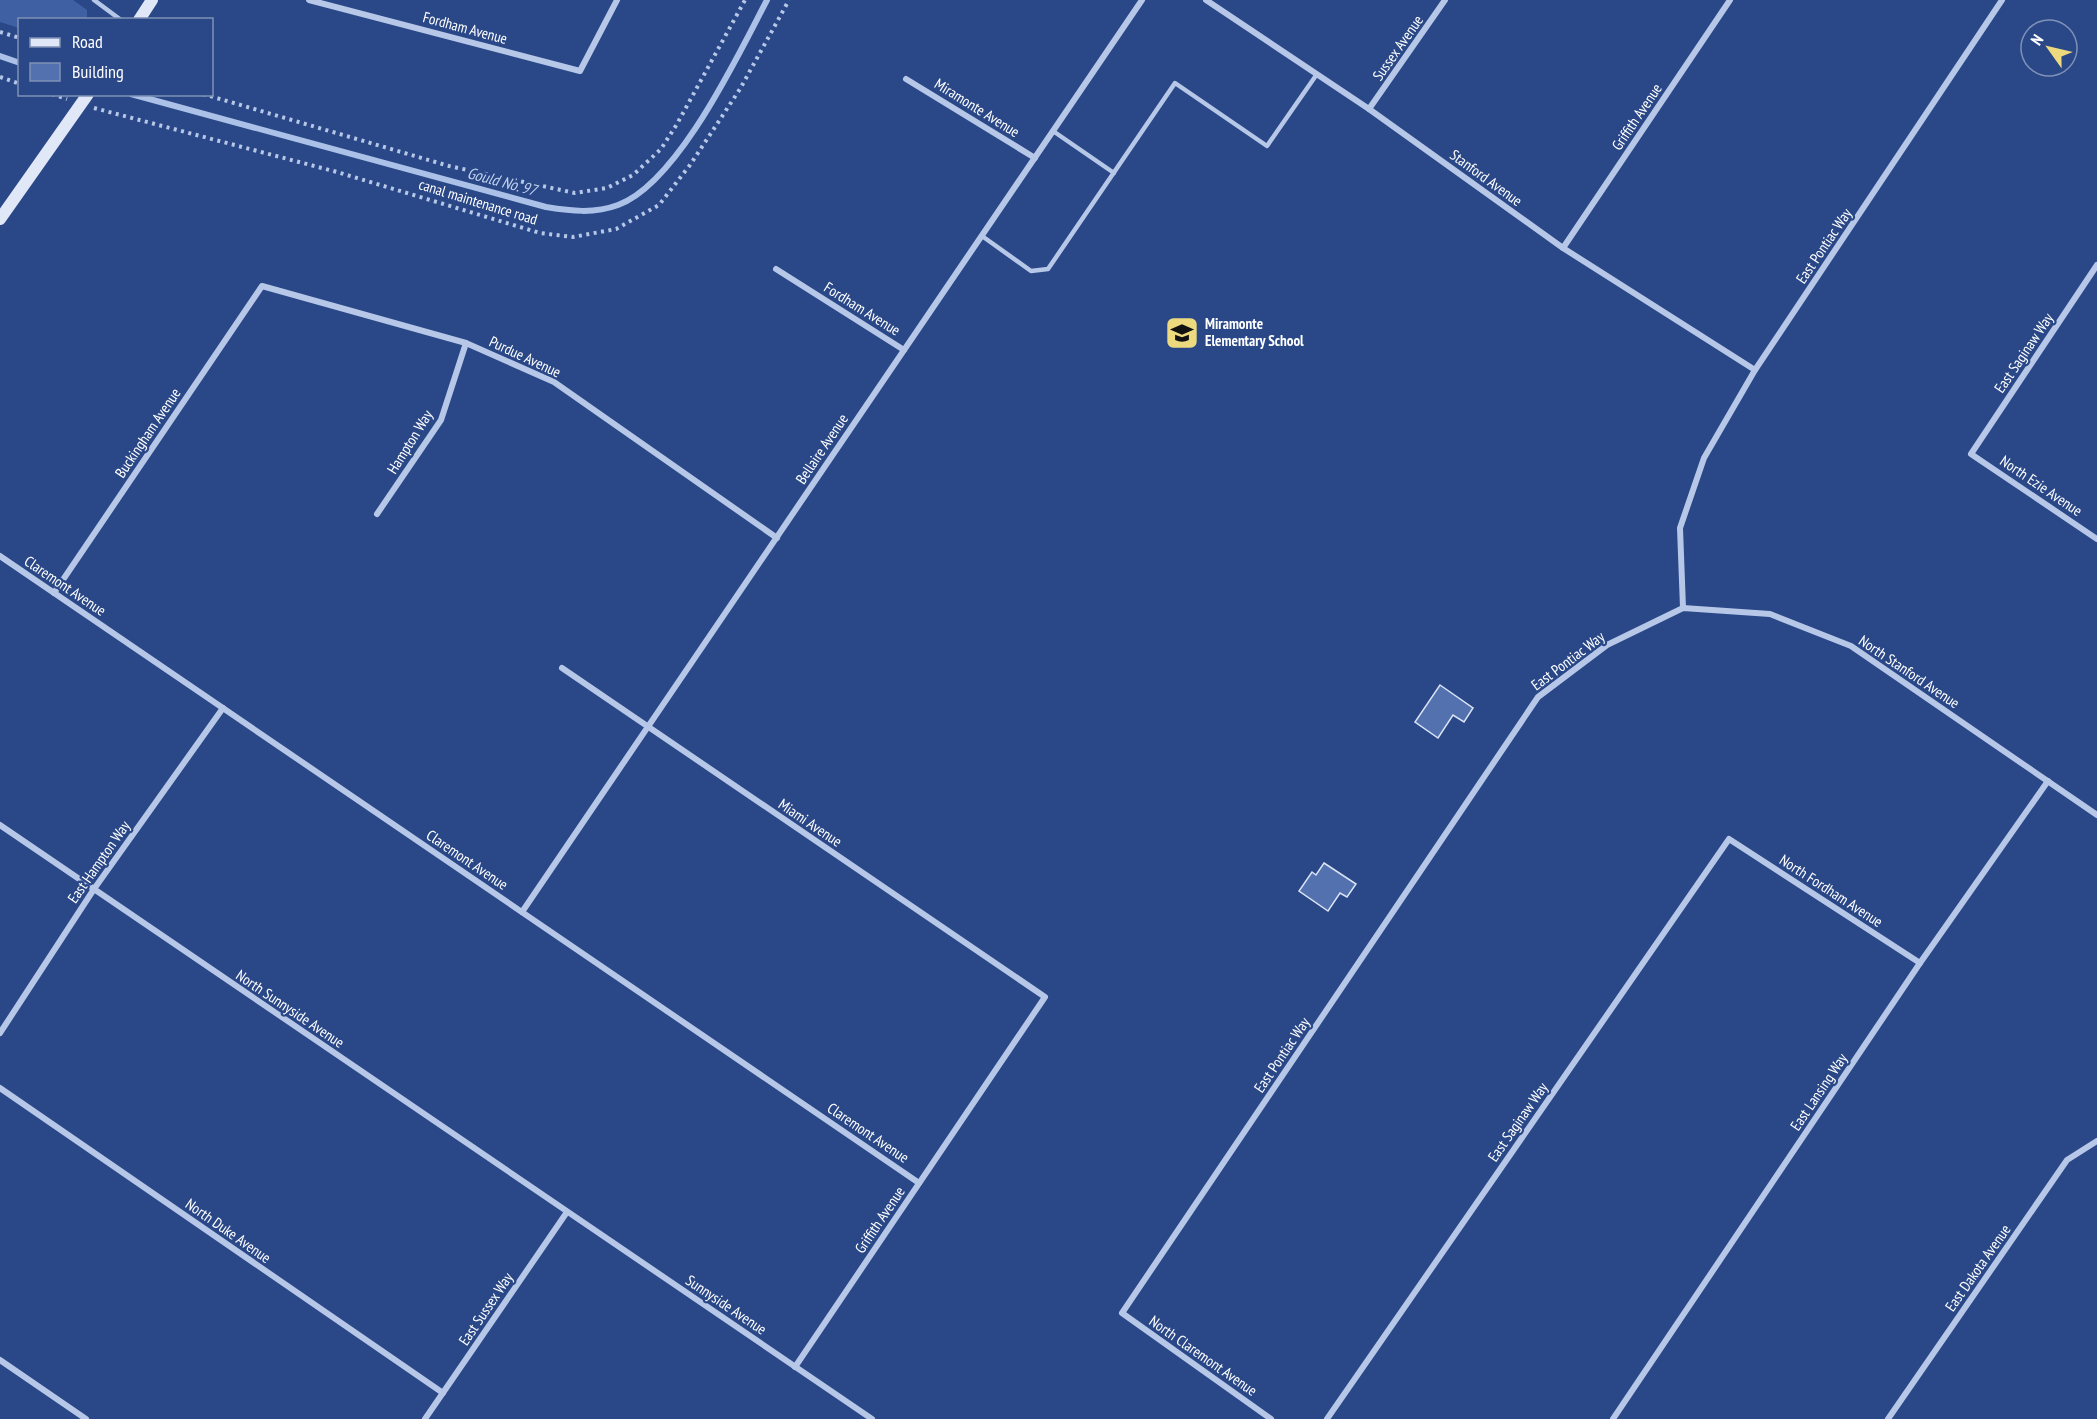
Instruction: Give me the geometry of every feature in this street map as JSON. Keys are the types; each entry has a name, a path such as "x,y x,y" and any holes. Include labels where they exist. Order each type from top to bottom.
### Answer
{"main road":[{"path":"140,18 152,0"},
{"path":"0,219 85,99"}],"street":[{"name":"Fordham Avenue","path":"309,0 580,71 617,0"},
{"name":"Bellaire Avenue","path":"522,912 1142,0"},
{"name":"Stanford Avenue","path":"1206,0 1370,109 1563,248 1755,370"},
{"name":"Sussex Avenue","path":"1370,109 1445,0"},
{"name":"Griffith Avenue","path":"1563,248 1730,0"},
{"name":"East Pontiac Way","path":"1122,1314 1538,697 1607,645 1683,608 1680,528 1704,458 1755,370 2002,0"},
{"name":"Miramonte Avenue","path":"906,79 1035,158"},
{"name":"East Saginaw Way","path":"1971,454 2097,265"},
{"name":"Fordham Avenue","path":"776,269 904,350"},
{"name":"Purdue Avenue","path":"262,286 466,343 554,382 777,538"},
{"name":"Buckingham Avenue","path":"54,593 262,286"},
{"name":"Hampton Way","path":"377,514 441,420 466,343"},
{"name":"North Ezie Avenue","path":"1971,454 2097,538"},
{"name":"Claremont Avenue","path":"0,556 919,1183"},
{"name":"North Stanford Avenue","path":"1683,608 1770,614 1851,646 2097,815"},
{"name":"Miami Avenue","path":"562,668 1045,997"},
{"name":"East Hampton Way","path":"0,1034 94,889 223,708"},
{"name":"East Lansing Way","path":"1612,1419 1920,963 2048,781"},
{"name":"North Sunnyside Avenue","path":"0,825 567,1212"},
{"name":"East Saginaw Way","path":"1327,1419 1729,839"},
{"name":"North Fordham Avenue","path":"1729,839 1920,963"},
{"name":"Griffith Avenue","path":"795,1367 1045,997"},
{"name":"North Duke Avenue","path":"0,1088 443,1393"},
{"name":"East Dakota Avenue","path":"1888,1419 2067,1160 2097,1141"},
{"name":"Sunnyside Avenue","path":"567,1212 872,1419"},
{"name":"East Sussex Way","path":"425,1419 567,1212"},
{"name":"North Claremont Avenue","path":"1122,1314 1271,1419"},
{"path":"0,1360 86,1419"}],"lane":[{"path":"94,0 118,18"},
{"path":"982,236 1031,271 1048,269 1175,83 1267,146 1317,74"},
{"path":"1053,131 1114,173"}],"path":[{"name":"canal maintenance road","path":"210,96 449,166 575,194 607,188 633,175 661,149 745,0"},
{"name":"canal maintenance road","path":"65,96 85,99 540,233 573,237 616,230 659,205 690,165 740,89 789,0"},
{"path":"0,32 18,37"},
{"path":"0,77 18,83"}],"shaded area":[{"path":"0,0 73,0 87,10 87,18 18,18 18,28 0,22"}],"building":[{"path":"1440,685 1473,708 1464,722 1453,715 1438,738 1415,722"},
{"path":"1324,863 1356,884 1347,897 1340,893 1328,911 1299,891 1312,872 1316,875"}],"waterway":[{"name":"Gould No. 97","path":"138,96 546,207 600,210 618,205 640,192 663,171 684,145 723,83 767,0"},
{"name":"Gould No. 97","path":"0,56 18,62"}],"place":[{"name":"Miramonte Elementary School","path":"1182,333"}]}
